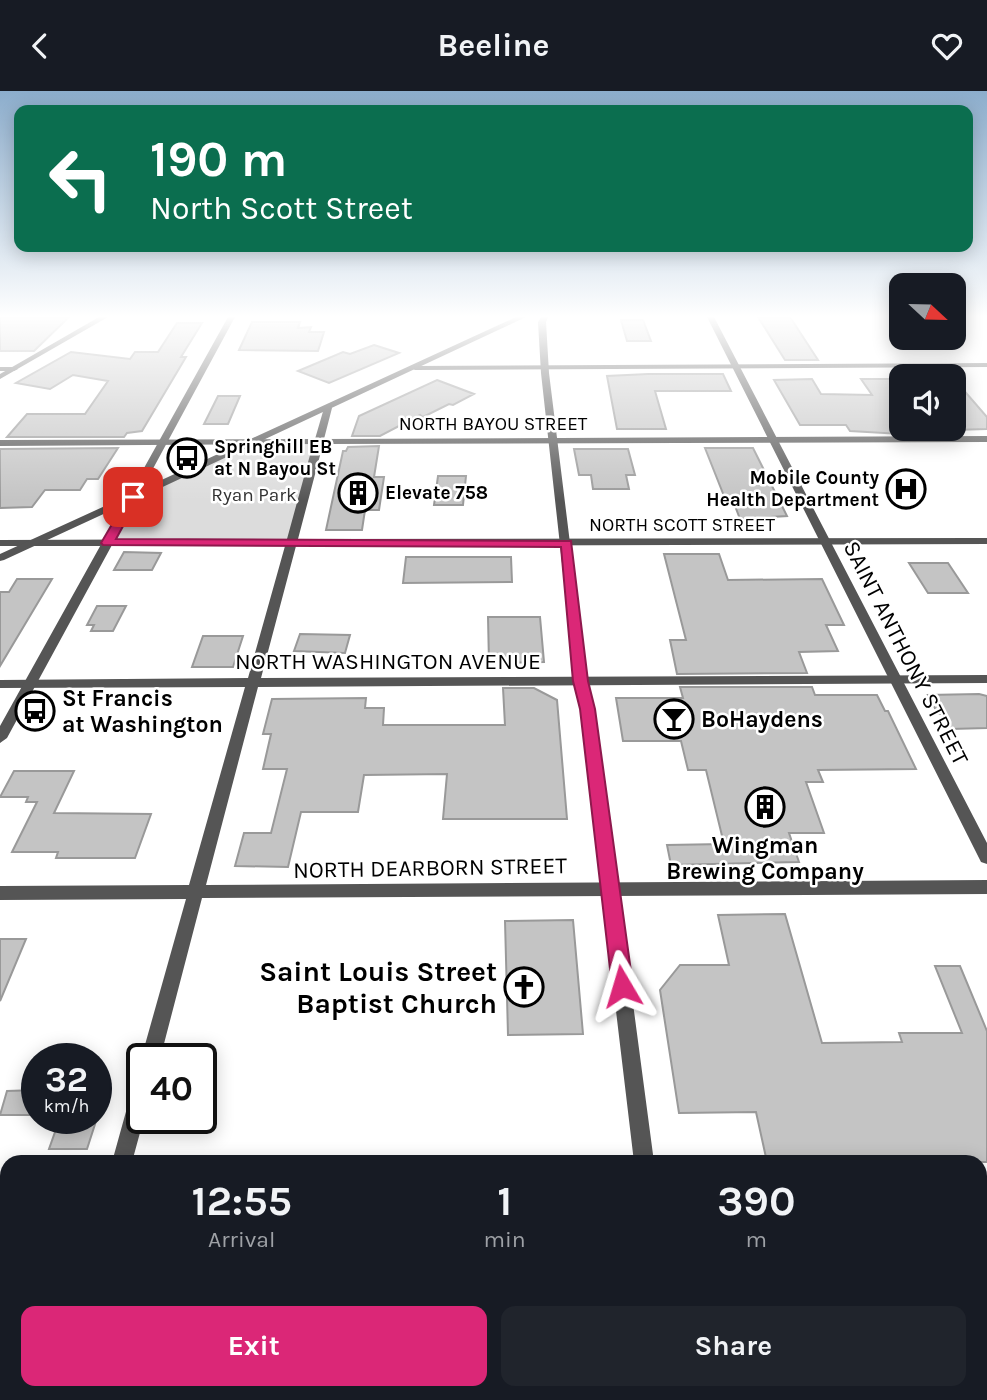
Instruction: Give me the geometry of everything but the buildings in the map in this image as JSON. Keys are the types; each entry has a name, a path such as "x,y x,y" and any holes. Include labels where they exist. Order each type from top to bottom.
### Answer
{"street":[{"path":"0,738 199,378"},
{"path":"0,558 393,378"},
{"path":"546,378 581,681 611,889 643,1155"},
{"name":"SAINT ANTHONY STREET","path":"742,378 987,857"},
{"path":"154,1043 328,408"},
{"name":"NORTH BAYOU STREET","path":"0,443 987,439"},
{"name":"NORTH SCOTT STREET","path":"0,543 987,541"},
{"name":"NORTH WASHINGTON AVENUE","path":"0,684 987,679"},
{"name":"NORTH DEARBORN STREET","path":"0,893 987,887"},
{"path":"124,1155 130,1134"}],"green space":[{"name":"Ryan Park","path":"252,443 318,443 291,544 107,543 133,497"}],"place":[{"name":"Springhill EB at N Bayou St","path":"187,458"},
{"name":"Mobile County Health Department","path":"906,489"},
{"name":"Elevate 758","path":"358,493"},
{"name":"St Francis at Washington","path":"35,711"},
{"name":"BoHaydens","path":"674,719"},
{"name":"Wingman Brewing Company","path":"765,807"},
{"name":"Saint Louis Street Baptist Church","path":"524,987"}],"route":[{"path":"133,497 107,543 567,543 581,681 587,709 622,986"}]}
